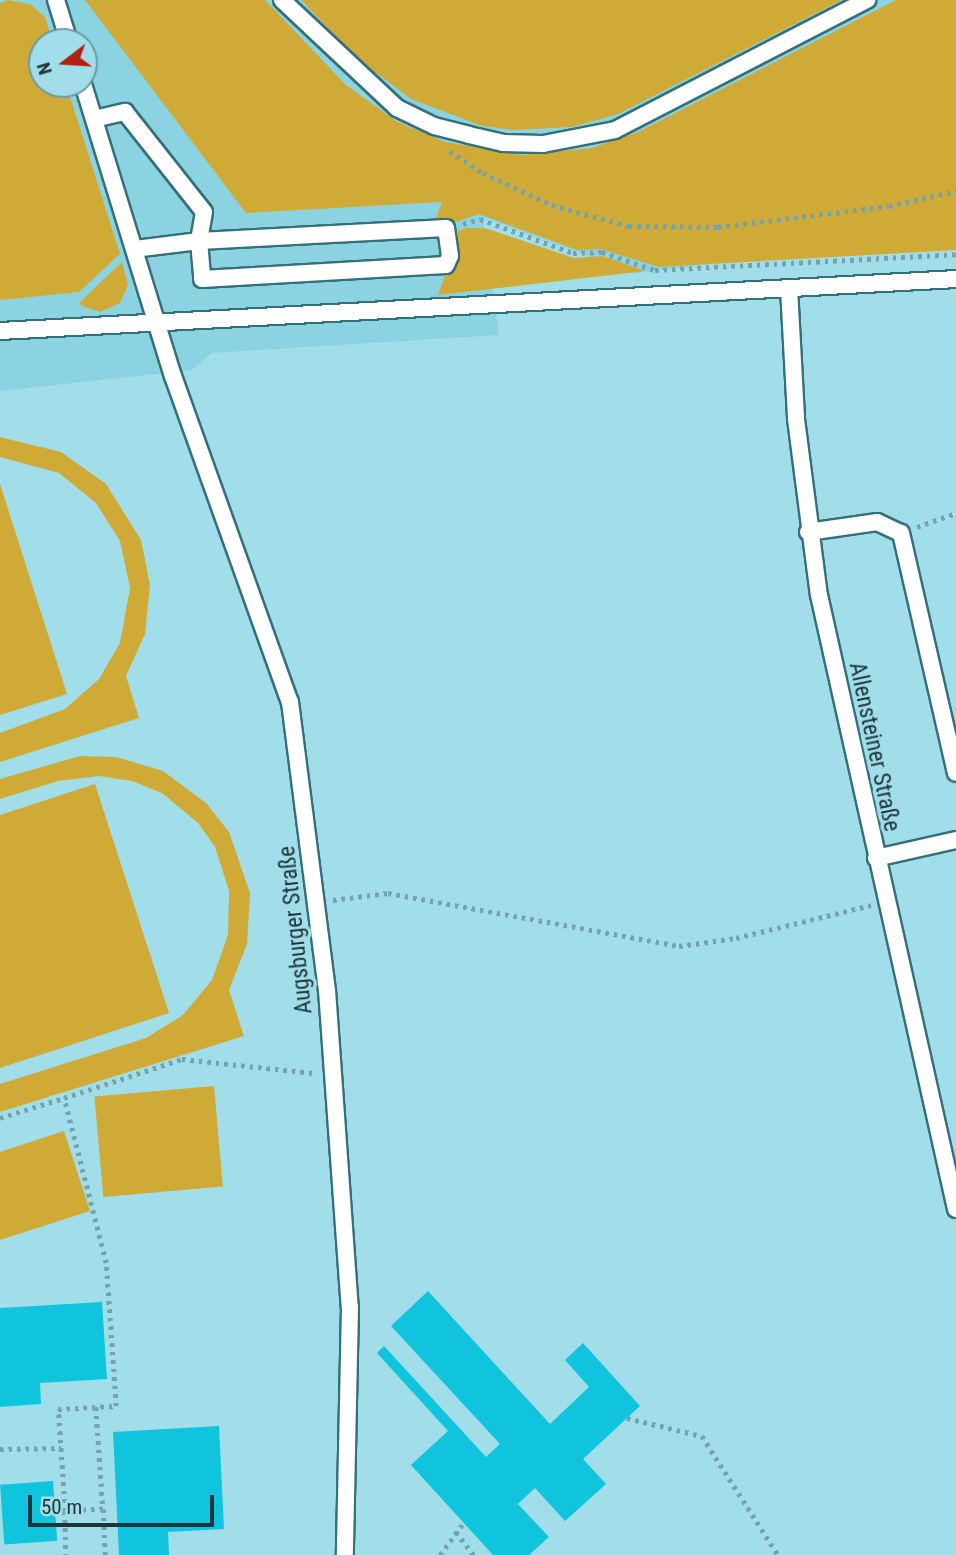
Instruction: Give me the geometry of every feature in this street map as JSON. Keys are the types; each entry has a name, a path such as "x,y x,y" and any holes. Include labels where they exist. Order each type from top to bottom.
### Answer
{"lane":[{"path":"56,0 65,28"},
{"path":"282,0 397,108 443,128 503,143 543,144 615,130 867,0"},
{"name":"Augsburger Straße","path":"87,98 159,323 173,376 290,702 316,903 334,1075 351,1307 345,1555"},
{"path":"94,119 125,111 204,212 199,241 202,279 446,265 450,256 446,228 199,241 135,249"},
{"path":"0,331 956,279"},
{"name":"Allensteiner Straße","path":"789,288 808,532 885,902 956,1209"},
{"path":"808,532 877,523 901,533 948,694 956,773"},
{"path":"876,858 956,840"}],"path":[{"path":"443,128 443,145 483,173 552,205 629,226 718,227 889,206 956,191"},
{"path":"446,228 480,219 573,253 602,252 655,270 956,254"},
{"path":"901,533 956,513"},
{"path":"316,903 388,893 679,946 736,938 885,902"},
{"path":"0,1118 182,1059 334,1075"},
{"path":"64,1098 106,1263 116,1406 58,1409 66,1555"},
{"path":"96,1407 105,1555"},
{"path":"627,1418 702,1436 779,1555"},
{"path":"0,1449 61,1448"},
{"path":"65,1511 103,1509"},
{"path":"440,1555 463,1523"},
{"path":"456,1532 474,1555"}],"shaded area":[{"path":"0,0 956,0 695,266 633,273 483,217 499,335 212,353 192,370 0,391"},
{"path":"8,0 30,4 45,17 49,28 28,28 28,98 70,98 120,254 79,292 0,300 0,3"},
{"path":"85,0 265,0 346,85 396,121 445,142 522,155 592,148 638,132 896,0 956,0 956,250 659,267 600,249 577,250 479,214 450,224 434,223 442,202 246,213"},
{"path":"301,0 842,0 618,114 572,127 513,130 482,126 411,99 354,56"},
{"path":"485,228 574,258 603,256 645,271 438,295 446,273 458,266 458,231"},
{"path":"122,262 128,285 120,303 100,312 82,306 79,303"},
{"path":"0,437 61,452 106,484 141,540 150,585 145,634 126,676 139,718 0,762 0,733 65,709 99,679 120,643 130,588 120,541 96,503 59,473 0,457"},
{"path":"0,484 67,694 0,715"},
{"path":"80,756 116,757 163,771 206,803 229,832 250,893 247,944 229,990 244,1036 0,1112 0,1084 146,1038 183,1015 212,980 228,935 229,891 215,847 198,823 162,793 132,781 99,776 58,781 0,799 0,779"},
{"path":"95,784 169,1013 0,1068 0,815"},
{"path":"214,1086 223,1187 103,1197 94,1096"},
{"path":"64,1131 90,1211 0,1240 0,1152"}],"building":[{"path":"428,1291 550,1424 589,1387 565,1360 583,1343 640,1406 583,1459 606,1484 565,1521 535,1488 518,1504 549,1537 529,1555 493,1555 411,1465 448,1431 377,1353 384,1346 486,1457 500,1444 391,1326"},
{"path":"102,1302 107,1379 40,1383 41,1404 0,1407 0,1308"},
{"path":"219,1426 224,1529 168,1532 169,1555 119,1555 113,1432"},
{"path":"53,1481 57,1541 4,1545 0,1485"}]}
